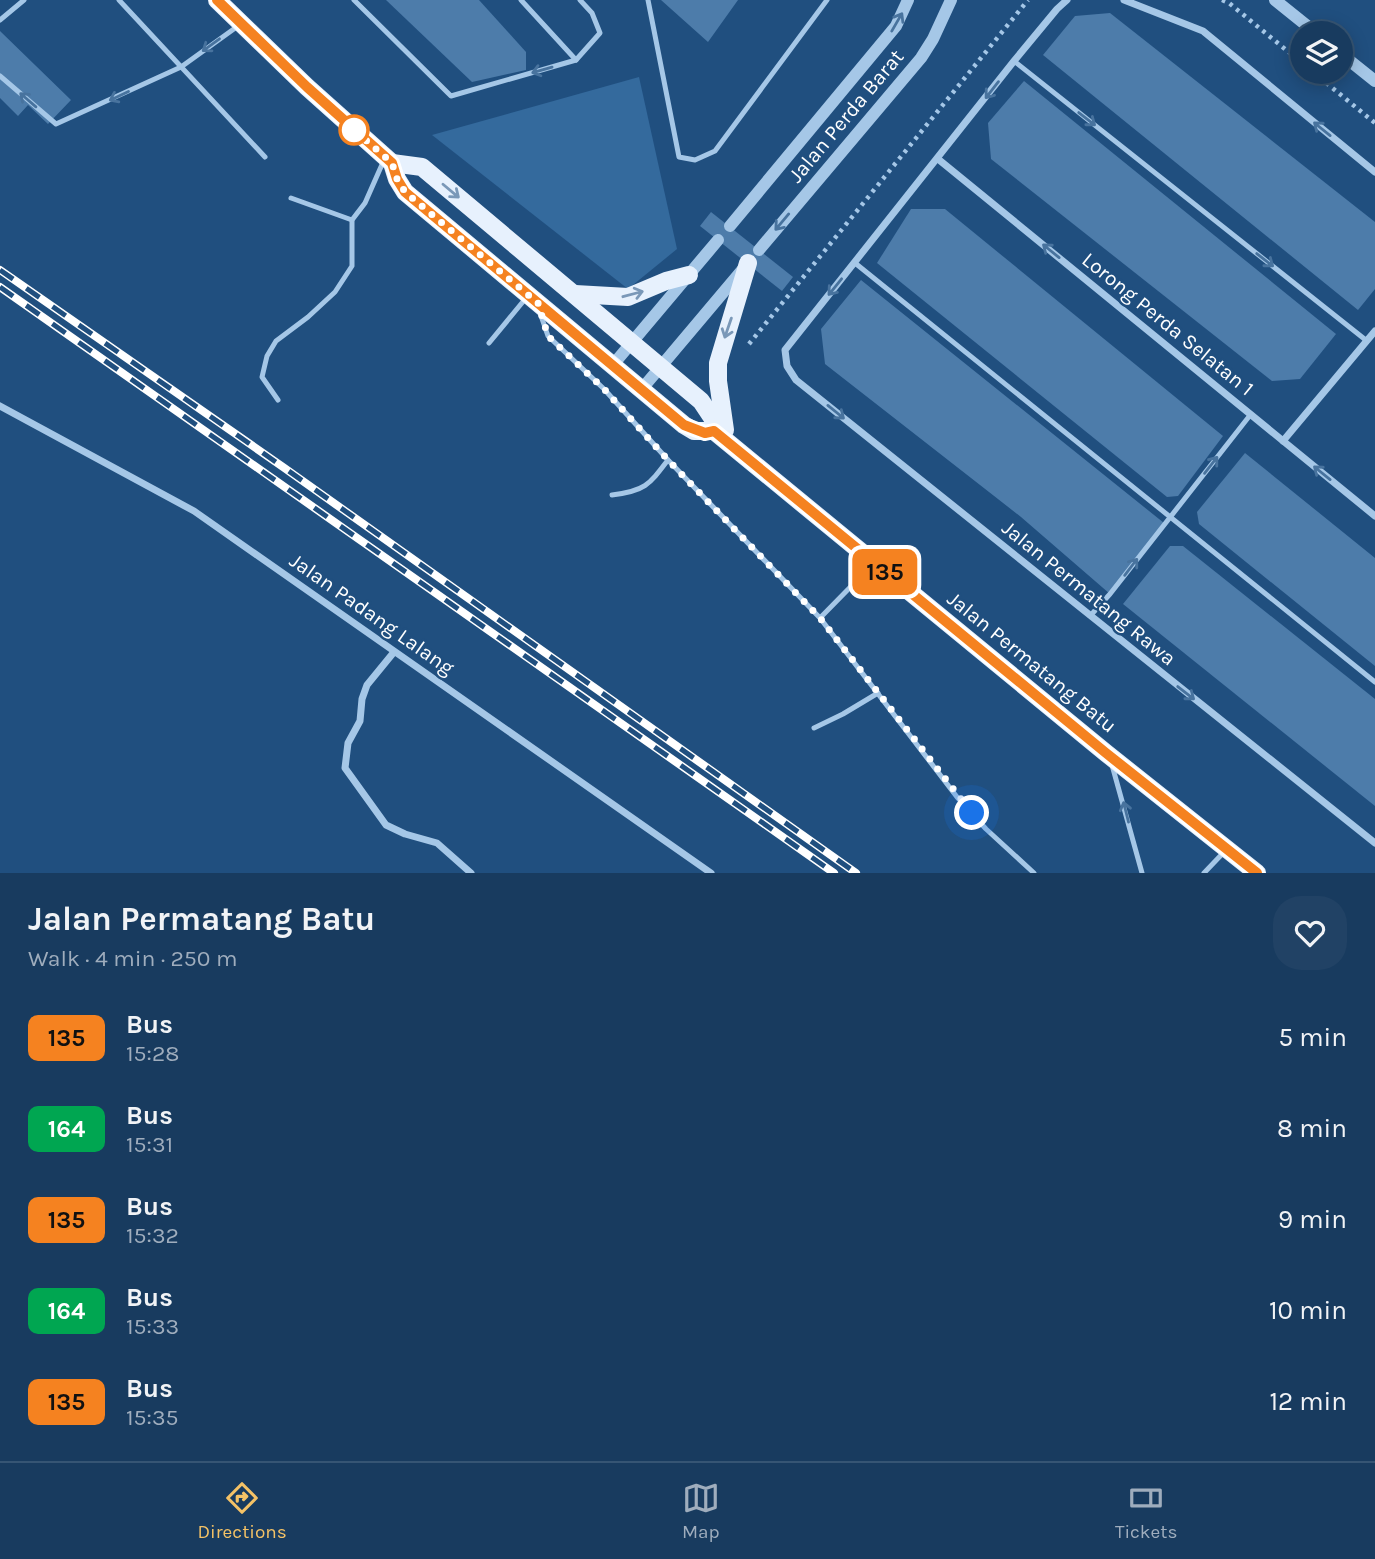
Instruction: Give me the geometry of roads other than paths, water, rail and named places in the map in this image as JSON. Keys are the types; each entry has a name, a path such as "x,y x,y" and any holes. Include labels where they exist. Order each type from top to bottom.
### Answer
{"main road":[{"name":"Jalan Permatang Batu","path":"217,0 388,160 405,192 612,366 684,425 721,437 1106,753 1257,873"},
{"name":"Jalan Permatang Batu","path":"388,160 422,167 575,294 701,401 721,437"},
{"path":"721,437 718,362 753,256"},
{"path":"575,294 628,297 666,281 689,275"}],"street":[{"name":"Jalan Perda Barat","path":"730,226 896,26 908,0"},
{"name":"Jalan Perda Barat","path":"641,390 920,58 933,39 951,0"},
{"path":"855,263 1014,61 1056,9 1067,0"},
{"path":"1125,0 1203,31 1375,172"},
{"path":"1275,0 1301,21"},
{"path":"1353,63 1375,81"},
{"name":"Lorong Perda Selatan 1","path":"938,159 1375,516"},
{"path":"612,366 718,240"},
{"name":"Jalan Permatang Rawa","path":"855,263 785,350 787,366 796,380 1375,843"},
{"path":"1283,441 1375,331"},
{"name":"Jalan Padang Lalang","path":"0,406 194,511 710,873"},
{"path":"394,652 367,685 362,699 360,721 348,743 345,768 386,825 405,834 437,843 471,873"}],"lane":[{"path":"0,20 24,0"},
{"path":"119,0 265,157"},
{"path":"354,0 451,96 576,60 600,33 592,13 580,0"},
{"path":"521,0 576,60"},
{"path":"648,0 679,157 695,160 715,151 827,0"},
{"path":"0,76 56,124 181,67 241,24"},
{"path":"1014,61 1367,341"},
{"path":"278,400 262,377 267,356 276,341 335,292 352,266 352,220 365,203 388,160"},
{"path":"291,198 352,220"},
{"path":"855,263 1375,682"},
{"path":"489,343 533,299 548,336 604,389 668,460 820,618 957,797 986,830 1034,873"},
{"path":"1090,616 1251,414"},
{"path":"612,495 634,492 651,482 668,460"},
{"path":"820,618 874,562"},
{"path":"814,728 878,694"},
{"path":"1106,753 1117,779 1142,873"},
{"path":"1205,873 1227,849"}],"railway":[{"path":"0,270 856,873"},
{"path":"0,287 834,873"}]}
